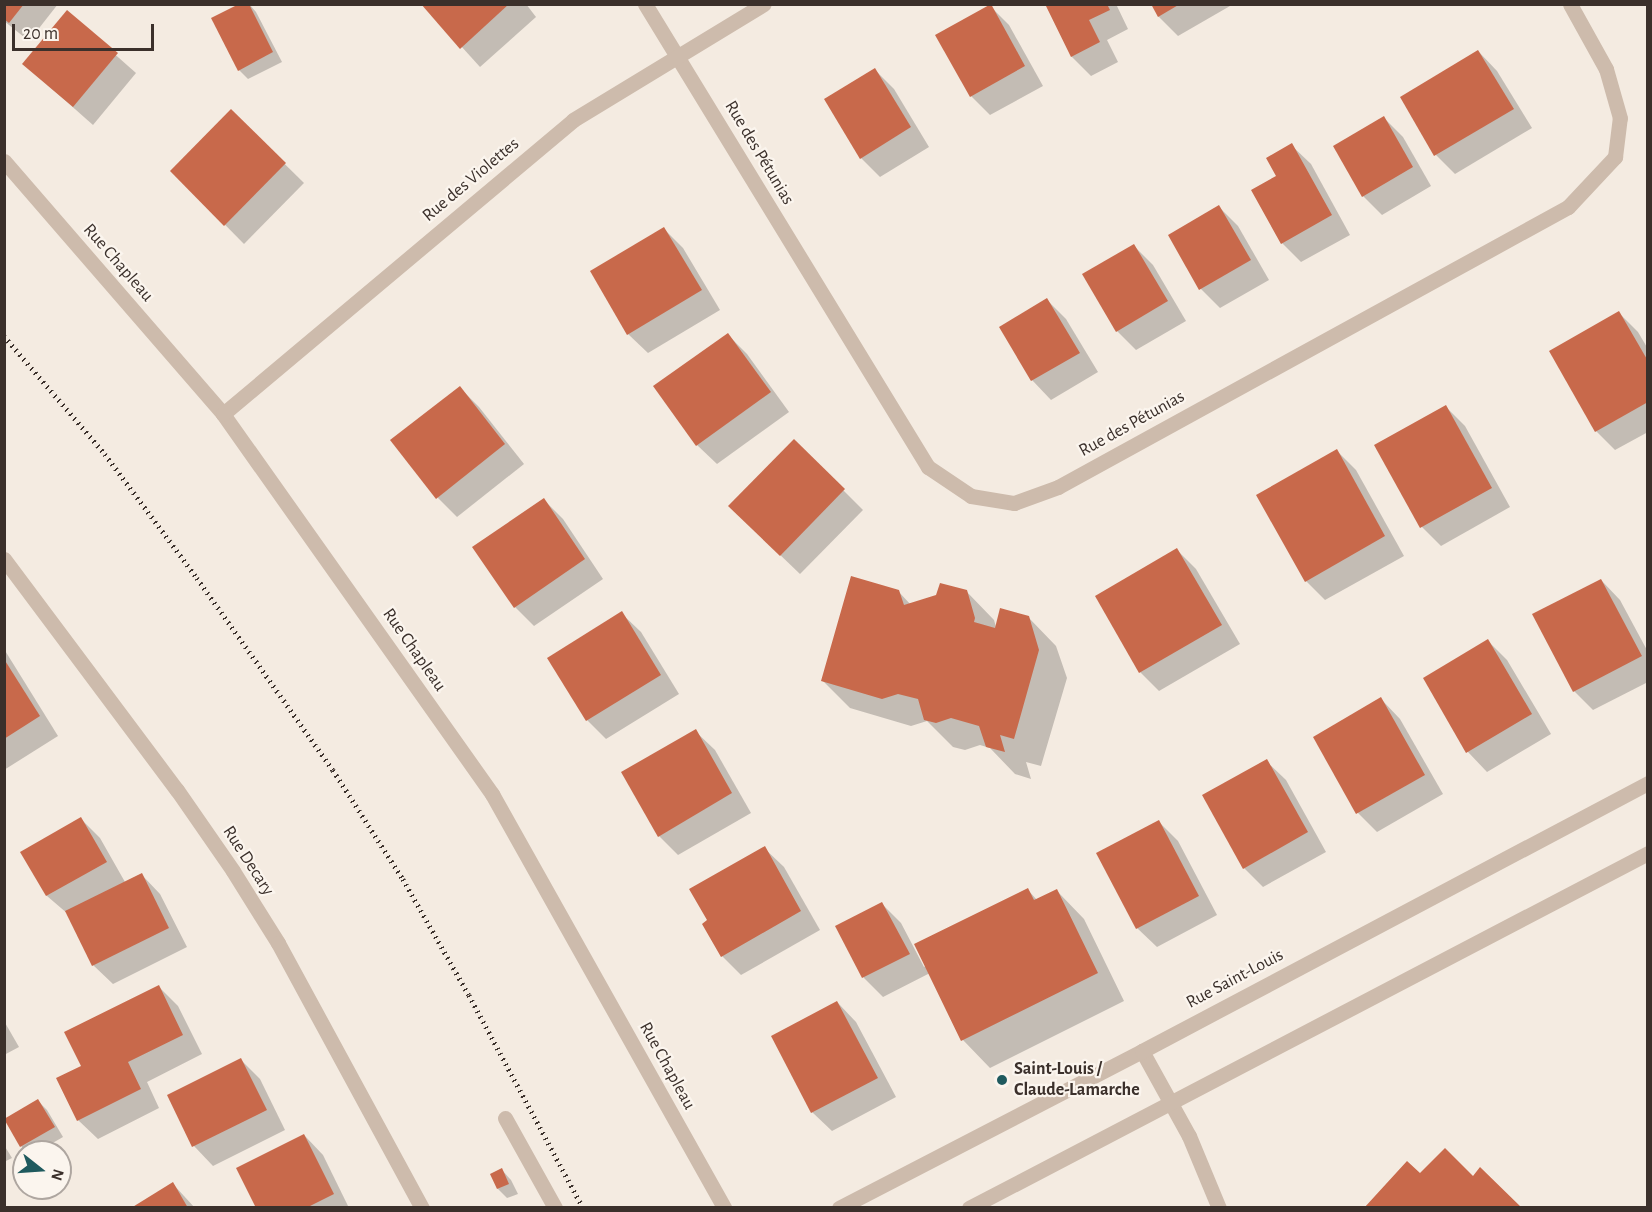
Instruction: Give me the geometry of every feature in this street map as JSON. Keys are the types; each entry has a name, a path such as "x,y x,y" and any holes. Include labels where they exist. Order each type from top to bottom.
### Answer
{"street":[{"name":"Rue des Pétunias","path":"645,4 928,467 971,496 1014,503 1058,487 1568,207 1615,157 1620,118 1606,69 1570,4"},
{"name":"Rue des Violettes","path":"223,414 573,120 764,4"},
{"name":"Rue Chapleau","path":"4,161 223,414 492,794 724,1208"},
{"name":"Rue Decary","path":"4,559 182,798 238,880 278,944 422,1208"},
{"name":"Rue Saint-Louis","path":"839,1208 1142,1051 1647,783"},
{"path":"969,1208 1170,1100 1647,853"},
{"path":"1142,1051 1196,1150 1220,1208"},
{"path":"505,1118 555,1208"}],"building":[{"path":"4,4 24,4 9,23 4,19"},
{"path":"239,4 249,4 273,52 238,71 211,18"},
{"path":"421,4 509,4 460,49"},
{"path":"991,4 1025,66 970,97 935,35"},
{"path":"1045,4 1107,4 1110,10 1089,20 1100,42 1071,57"},
{"path":"1151,4 1180,4 1158,17"},
{"path":"67,10 118,53 73,107 22,64"},
{"path":"1478,50 1514,109 1434,156 1400,97"},
{"path":"875,68 911,127 860,159 824,99"},
{"path":"231,109 286,163 224,226 170,171"},
{"path":"1384,116 1413,167 1362,197 1333,146"},
{"path":"1292,143 1332,215 1281,244 1251,190 1276,176 1266,158"},
{"path":"1219,205 1251,260 1199,290 1168,235"},
{"path":"664,227 702,290 627,335 590,271"},
{"path":"1134,244 1168,301 1116,332 1082,274"},
{"path":"1047,298 1080,353 1031,381 999,327"},
{"path":"1619,311 1648,361 1648,402 1595,432 1549,351"},
{"path":"728,333 771,392 696,446 653,386"},
{"path":"460,386 505,444 436,499 390,440"},
{"path":"1446,405 1492,488 1420,528 1374,445"},
{"path":"794,439 845,489 780,556 728,506"},
{"path":"1337,449 1385,536 1305,582 1256,495"},
{"path":"544,498 585,559 514,608 472,547"},
{"path":"1177,548 1222,625 1139,673 1095,596"},
{"path":"851,576 899,590 904,605 936,595 940,583 967,590 975,618 974,622 995,628 1000,608 1029,616 1039,650 1014,739 1000,735 1005,752 986,747 979,726 951,718 936,723 924,720 918,699 898,694 882,699 821,681"},
{"path":"1601,579 1642,656 1573,692 1532,614"},
{"path":"622,611 661,675 586,721 547,658"},
{"path":"1488,639 1532,714 1466,753 1423,678"},
{"path":"4,659 40,716 4,739"},
{"path":"1381,697 1425,775 1356,814 1313,737"},
{"path":"696,729 732,793 658,837 621,772"},
{"path":"1267,759 1308,832 1243,869 1202,795"},
{"path":"81,817 107,862 46,896 20,852"},
{"path":"1159,820 1199,896 1136,929 1096,853"},
{"path":"765,846 801,911 721,957 702,924 707,920 689,889"},
{"path":"142,873 169,928 92,966 65,911"},
{"path":"1028,888 1034,900 1057,889 1098,973 961,1041 914,944"},
{"path":"882,902 910,954 862,978 835,926"},
{"path":"159,985 183,1035 128,1062 141,1089 77,1121 56,1078 81,1066 64,1032"},
{"path":"837,1001 878,1078 811,1113 771,1036"},
{"path":"241,1058 267,1110 192,1147 167,1095"},
{"path":"38,1099 55,1127 32,1140 16,1140 4,1119"},
{"path":"304,1134 334,1194 306,1208 256,1208 236,1168"},
{"path":"1445,1148 1473,1176 1480,1167 1522,1208 1364,1208 1407,1161 1420,1173"},
{"path":"502,1168 509,1184 497,1189 490,1174"},
{"path":"173,1182 188,1208 131,1208"}],"railway":[{"path":"4,336 105,454 197,578 333,770 403,879 469,995 583,1208"}],"place":[{"name":"Saint-Louis / Claude-Lamarche","path":"1002,1080"}]}
